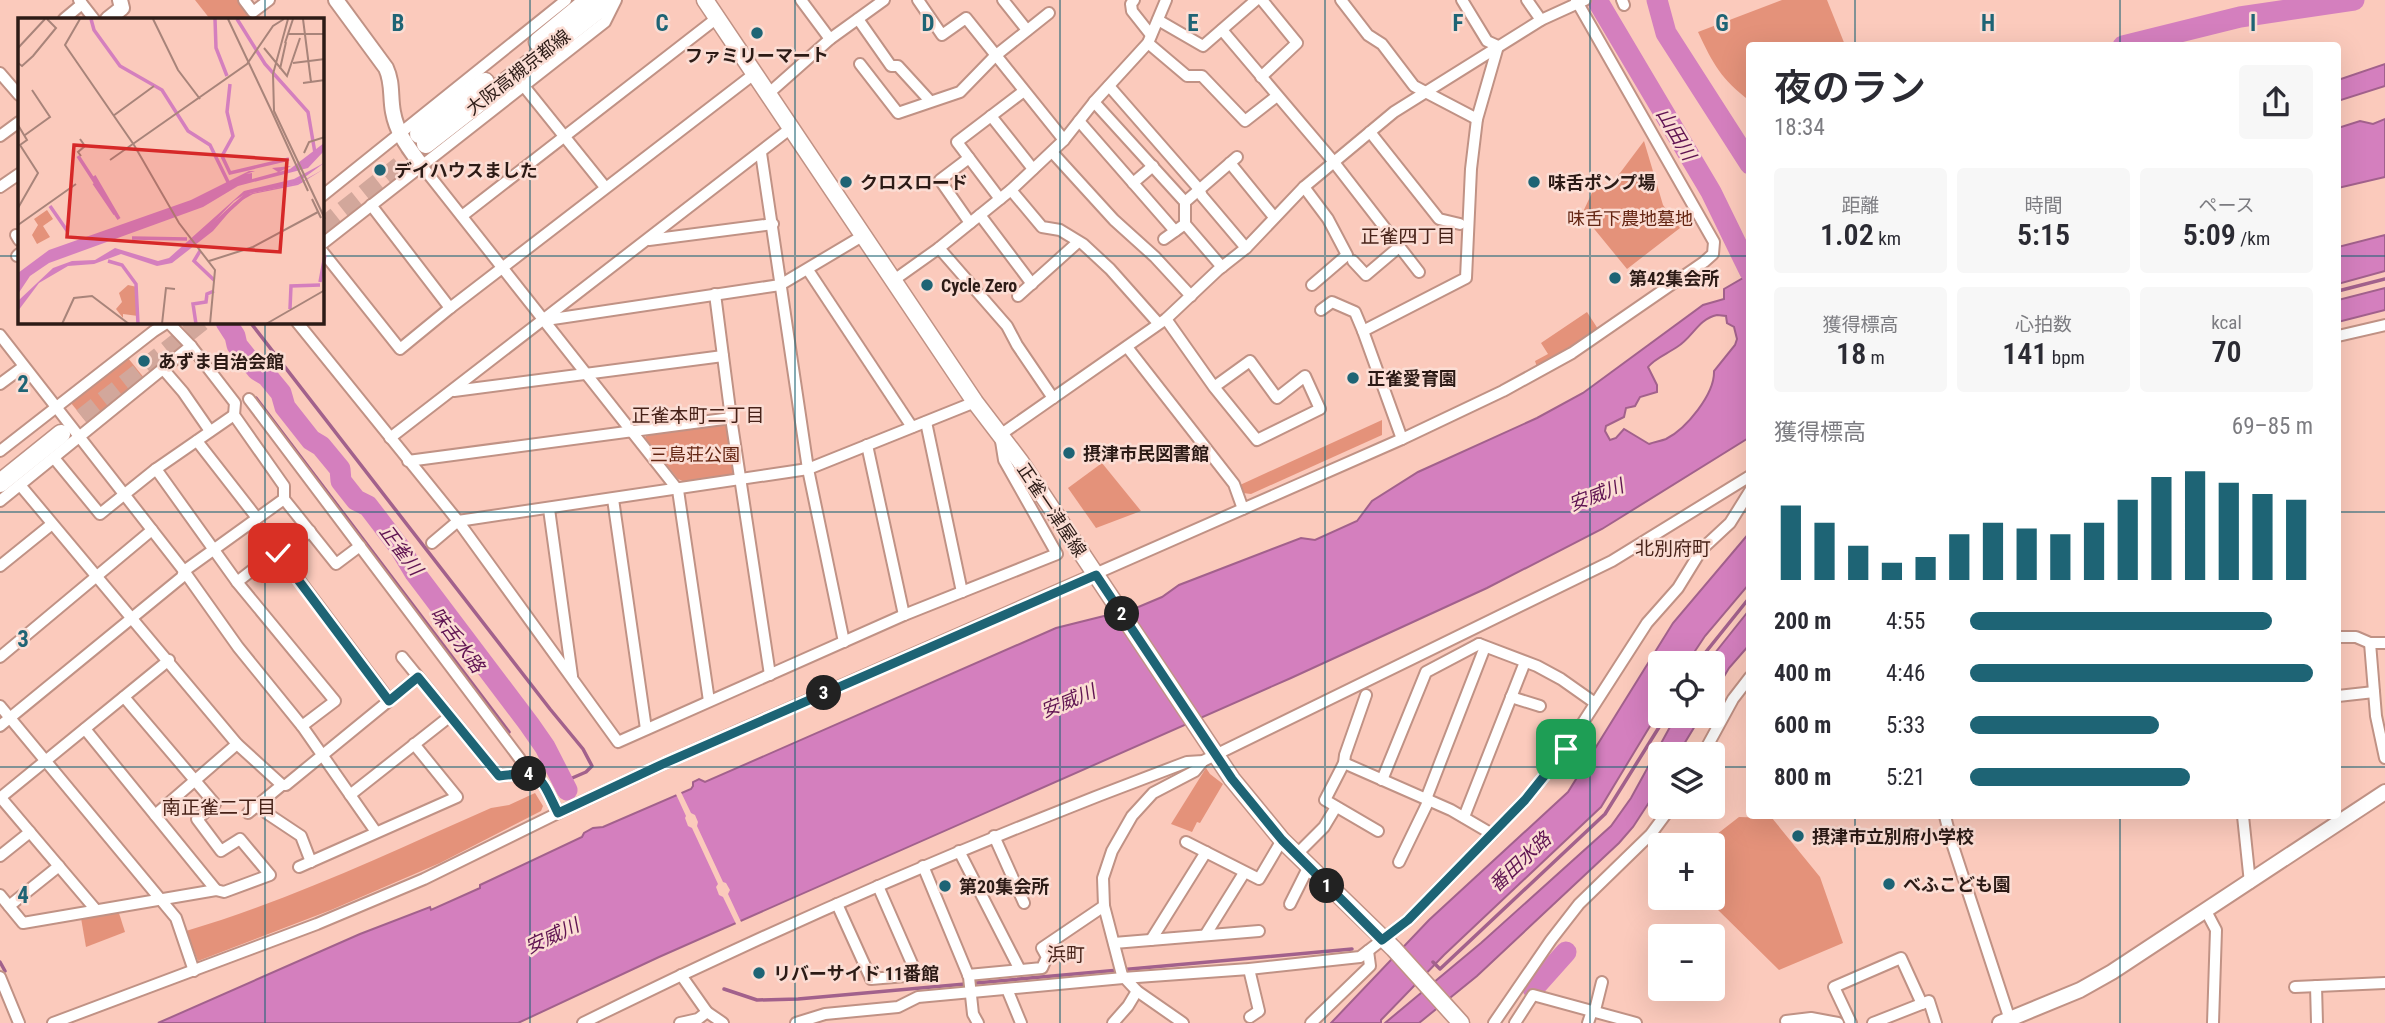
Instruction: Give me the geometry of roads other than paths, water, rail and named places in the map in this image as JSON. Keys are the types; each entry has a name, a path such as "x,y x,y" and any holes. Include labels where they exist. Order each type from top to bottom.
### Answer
{"main road":[{"name":"大阪高槻京都線","path":"589,0 422,139 611,0"},
{"name":"正雀一津屋線","path":"705,0 975,402 1020,461 1210,754 1308,868 1388,945 1461,1023"},
{"path":"0,471 58,431 0,483"}],"street":[{"path":"109,18 122,8 120,0"},
{"path":"244,0 253,12 269,0"},
{"path":"336,0 386,68 391,80 392,109 399,135 678,490 709,701"},
{"path":"324,194 566,0"},
{"path":"324,242 605,22 616,0"},
{"path":"801,0 830,39"},
{"path":"918,0 942,35 967,18 1064,140"},
{"path":"1003,0 1027,30"},
{"path":"1133,0 1132,11 1150,39 1187,76 1202,76 1245,121 1278,96"},
{"path":"894,280 1011,190 1064,140 1150,39 1166,0"},
{"path":"1158,20 1203,46 1256,0"},
{"path":"1261,77 1297,43 1262,0"},
{"path":"1341,0 1368,35 1382,44 1414,86 1478,119"},
{"path":"1462,0 1487,41 1498,46"},
{"path":"1527,0 1541,20"},
{"path":"53,1023 317,924 424,879 665,763 1100,581 1243,509 1402,439 1503,391 1572,353 1713,254 1714,242 1579,1 1541,20 1423,92 1332,162 1274,217 1246,248 1162,321 999,435 1004,460 1057,554 904,615 618,742 458,521 299,324"},
{"path":"65,18 81,2 93,18"},
{"path":"768,94 877,2"},
{"path":"860,64 898,113 960,92 995,56 1049,13"},
{"path":"462,216 717,18"},
{"path":"858,19 891,66 898,66 930,101"},
{"path":"1222,30 1419,272"},
{"path":"1363,331 1466,278 1471,169 1478,119 1498,46"},
{"path":"0,73 18,94"},
{"path":"324,254 400,349 605,187 754,74"},
{"path":"523,85 605,187"},
{"path":"1109,86 1199,189 1246,248"},
{"path":"1000,199 957,142 1024,91"},
{"path":"1094,102 1185,202"},
{"path":"991,116 1033,169"},
{"path":"1079,121 1133,183 1222,267"},
{"path":"0,136 18,123"},
{"path":"390,438 792,128"},
{"path":"1370,132 1439,219 1460,224"},
{"path":"1052,152 1114,220 1155,257 1191,296"},
{"path":"761,153 808,469 844,642"},
{"path":"969,158 940,180 970,223"},
{"path":"1164,239 1180,228 1185,202 1234,160 1274,217"},
{"path":"1133,183 1153,166"},
{"path":"0,187 17,179"},
{"path":"1304,187 1328,219 1347,255 1312,285"},
{"path":"1011,190 1042,227 1060,230 1077,243 1083,244 1111,269 1162,321 1214,387 1257,440 1320,409 1305,376 1277,398 1250,360 1214,387"},
{"path":"371,205 450,308"},
{"path":"980,215 1032,284"},
{"path":"646,240 772,224"},
{"path":"543,320 780,285 864,235"},
{"path":"1018,296 1077,243"},
{"path":"1353,261 1366,275 1399,247"},
{"path":"939,248 1007,326 1053,398"},
{"path":"808,270 912,427"},
{"path":"715,294 770,675"},
{"path":"1321,310 1332,302 1355,312 1402,439"},
{"path":"0,451 165,324"},
{"path":"170,324 191,346 234,403 233,415 284,486 284,499 336,564 360,546"},
{"path":"2341,335 2385,325"},
{"path":"0,335 184,571 238,647 302,726 376,832"},
{"path":"0,501 191,346"},
{"path":"1127,347 1234,484 1243,509"},
{"path":"452,392 723,356"},
{"path":"0,384 23,367"},
{"path":"164,370 210,431"},
{"path":"249,399 520,759"},
{"path":"432,542 458,521 808,469 975,402"},
{"path":"54,458 100,514 233,415"},
{"path":"408,461 731,418"},
{"path":"926,422 962,592"},
{"path":"197,441 257,518"},
{"path":"867,445 904,615"},
{"path":"156,470 237,582 335,701 302,726"},
{"path":"583,1023 681,975 923,866 994,836 1210,754 1612,561 1746,478"},
{"path":"20,485 237,744 282,785"},
{"path":"969,983 1007,989 1122,973 1249,969 1360,957 1368,951 1388,945 1408,920 1525,800 1566,749 1647,623 1678,588 1702,549 1730,523 1746,497"},
{"path":"0,726 182,577 184,571 284,499"},
{"path":"613,499 646,729"},
{"path":"549,509 572,677"},
{"path":"0,566 52,524"},
{"path":"0,656 152,530"},
{"path":"237,582 273,554 284,552 310,531"},
{"path":"278,553 389,701"},
{"path":"1471,630 1482,645 1561,679 1595,703"},
{"path":"2341,637 2385,643"},
{"path":"2370,643 2376,716 2385,758"},
{"path":"1382,780 1426,672 1482,645"},
{"path":"1399,862 1427,799 1482,645"},
{"path":"402,657 499,776 526,772 541,779 558,813"},
{"path":"96,910 0,798 169,660"},
{"path":"1464,817 1525,662"},
{"path":"311,862 306,836 252,809 282,785 286,785 418,677"},
{"path":"1710,742 1733,699 1746,683"},
{"path":"2341,696 2374,692"},
{"path":"1366,695 1344,763 1325,800 1378,831"},
{"path":"0,895 23,923 216,890 224,892 270,875 240,839 221,851 197,819 215,804 124,697"},
{"path":"1511,697 1540,706"},
{"path":"0,706 44,762 163,900 176,918 194,971"},
{"path":"350,795 449,717"},
{"path":"85,729 216,890"},
{"path":"155,814 237,744"},
{"path":"299,867 457,797 414,744"},
{"path":"1183,1023 1137,991 1122,973 1104,906 1103,878 1112,851 1132,816 1153,793 1195,771 1210,754"},
{"path":"1344,763 1427,799 1492,834"},
{"path":"1946,819 2007,1022 2080,990 2250,883 2385,792"},
{"path":"1296,855 1324,827 1336,807"},
{"path":"1494,1023 1579,904 1651,834 1662,819"},
{"path":"2243,819 2250,883"},
{"path":"0,856 30,832"},
{"path":"994,836 1024,902"},
{"path":"1186,842 1259,879 1282,840"},
{"path":"958,851 1020,970"},
{"path":"1151,940 1206,852"},
{"path":"9,906 59,866"},
{"path":"923,866 969,983 973,1014 978,1023"},
{"path":"1290,904 1308,868"},
{"path":"1206,934 1244,873"},
{"path":"837,904 871,979 917,975 878,886"},
{"path":"796,1023 825,1014 856,1017 898,1007 918,997 969,983 1020,970 1042,968 1047,957 1042,948 1104,906"},
{"path":"2206,911 2216,930 2213,1023"},
{"path":"1114,943 1259,931"},
{"path":"1311,1023 1370,966 1368,951"},
{"path":"1851,1023 1834,986 1901,958 1922,1004"},
{"path":"1249,969 1259,1011 1250,1017"},
{"path":"681,975 707,1012 723,1023"},
{"path":"0,977 19,1023"},
{"path":"1588,1023 1595,1010 1602,982"},
{"path":"2295,987 2385,983"},
{"path":"2316,986 2317,1023"},
{"path":"1007,989 1021,1023"},
{"path":"1113,1023 1137,991"},
{"path":"1515,1023 1533,995 1636,1023"},
{"path":"1872,1023 1929,1001 1937,1023"},
{"path":"680,1023 698,1019 707,1012"},
{"path":"1786,1021 1811,1018 1838,1023"}],"water":[{"path":"2385,64 2385,86 2341,100 2341,79"},
{"path":"2385,119 2385,177 2341,187 2341,127 2360,121 2373,124"},
{"path":"2385,235 2385,271 2341,283 2341,246"},
{"name":"安威川","path":"1746,276 1746,439 1602,529 1487,588 1291,678 659,957 518,1023 158,1023 360,934 430,907 431,910 582,837 593,828 603,827 691,789 693,782 699,779 705,782 1056,628 1136,608 1162,597 1179,585 1301,538 1315,540 1357,521 1372,501 1418,472 1537,418 1583,393 1703,305 1724,299 1724,289","holes":["1726,316 1727,323 1734,327 1737,339 1735,345 1714,371 1710,390 1690,419 1666,439 1649,444 1624,429 1616,438 1610,440 1605,431 1606,426 1624,417 1626,408 1635,406 1640,397 1657,392 1657,385 1648,367 1683,343 1710,317"]},
{"path":"2385,288 2385,310 2341,321 2341,299"},
{"path":"1746,537 1746,588 1695,651 1656,651 1673,623"},
{"path":"1746,614 1746,649 1725,675 1725,651 1717,651"},
{"name":"番田水路","path":"1648,663 1649,728 1601,807 1444,955 1381,1023 1331,1023 1429,920 1568,792"},
{"path":"1669,728 1694,728 1685,742 1662,742"},
{"path":"1648,767 1648,804 1619,843 1477,976 1419,1023 1385,1023 1481,943 1611,826"}],"waterway":[{"name":"山田川","path":"1597,0 1711,192 1746,264"},
{"path":"1657,0 1666,33 1746,158"},
{"path":"2139,42 2240,17 2354,0"},
{"path":"2341,290 2385,279"},
{"name":"正雀川","path":"227,324 237,345 257,370 267,376 281,393 285,407 311,440 321,446 340,469 341,481 356,500 368,506 529,724 545,747 567,790"},
{"path":"252,324 583,749 592,766 586,772 563,782"},
{"name":"味舌水路","path":"256,398 509,732"},
{"path":"1707,651 1746,602"},
{"path":"1433,962 1440,969 1605,814 1659,728"},
{"path":"724,989 757,1000 798,999 1352,949"},
{"path":"1533,989 1566,952"},
{"path":"0,962 5,971"}],"tunnel":[{"path":"324,225 426,144"},
{"path":"61,434 199,324"}],"place":[{"name":"ファミリーマート","path":"757,33"},
{"name":"デイハウスました","path":"380,170"},
{"name":"クロスロード","path":"846,182"},
{"name":"味舌ポンプ場","path":"1534,182"},
{"name":"第42集会所","path":"1615,278"},
{"name":"Cycle Zero","path":"927,285"},
{"name":"あずま自治会館","path":"144,361"},
{"name":"正雀愛育園","path":"1353,378"},
{"name":"摂津市民図書館","path":"1069,453"},
{"name":"摂津市立別府小学校","path":"1798,836"},
{"name":"べふこども園","path":"1889,884"},
{"name":"第20集会所","path":"945,886"},
{"name":"リバーサイド 11番館","path":"759,973"}],"district":[{"name":"正雀四丁目","path":"1408,236"},
{"name":"正雀本町二丁目","path":"698,415"},
{"name":"北別府町","path":"1673,548"},
{"name":"南正雀二丁目","path":"219,807"},
{"name":"浜町","path":"1066,954"}],"park label":[{"name":"味舌下農地墓地","path":"1630,218"},
{"name":"三島荘公園","path":"695,454"}]}
